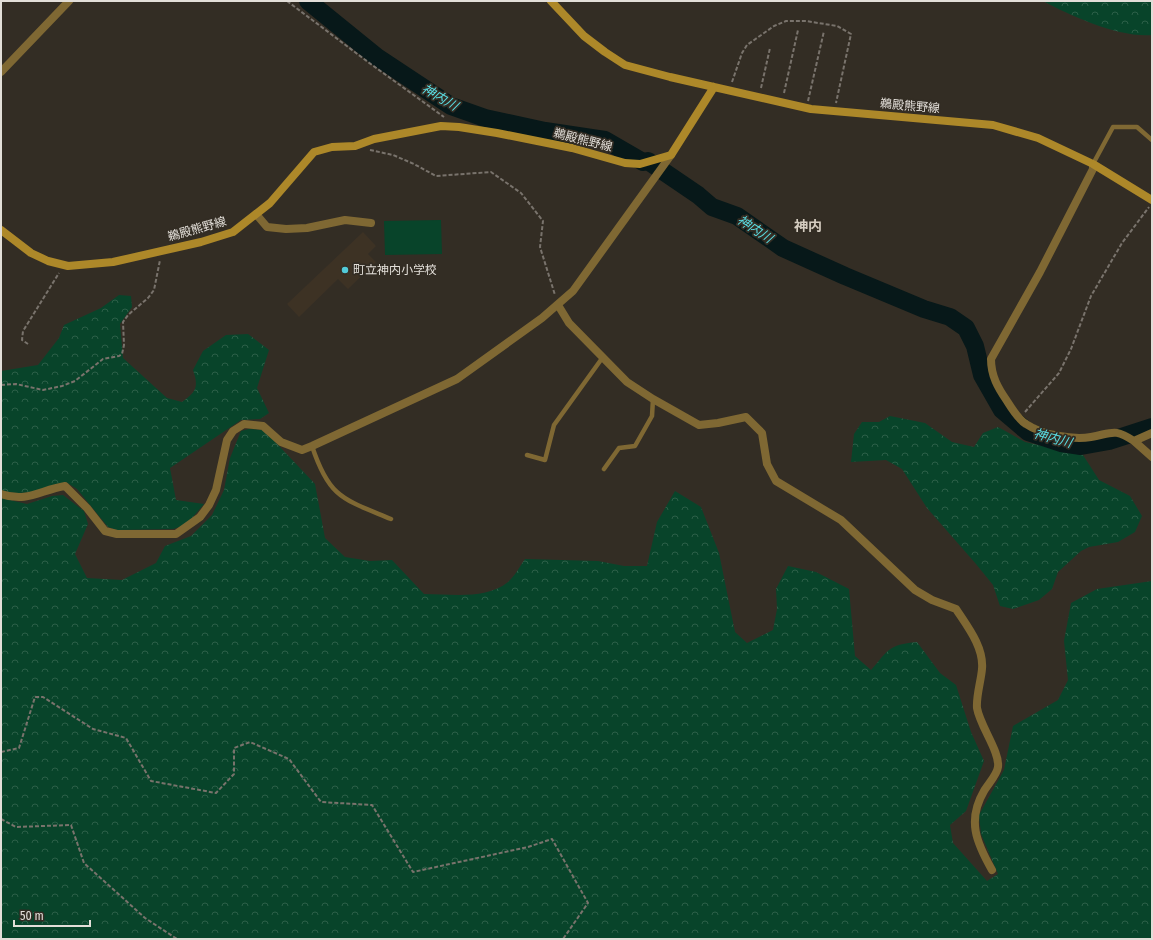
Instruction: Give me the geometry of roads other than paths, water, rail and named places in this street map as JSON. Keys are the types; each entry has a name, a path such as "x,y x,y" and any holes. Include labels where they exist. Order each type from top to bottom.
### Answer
{"main road":[{"name":"鵜殿熊野線","path":"551,1 584,36 625,65 729,91 807,108 993,125 1038,138 1093,164 1152,202"},
{"path":"671,155 714,87"},
{"name":"鵜殿熊野線","path":"1,230 31,253 64,265 114,262 201,242 233,232 270,203 314,152 332,147 355,146 374,140 441,126 490,132 572,148 625,163 640,164 671,155"}],"street":[{"path":"1,72 68,1"},
{"path":"1,494 12,498 23,498 65,486 87,508 105,530 117,534 176,534 200,517 209,505 216,490 227,440 233,431 244,424 263,426 281,442 302,450 457,378 558,305 573,291 671,155"},
{"path":"1093,164 1093,169 1065,224 991,359 991,369 996,383 1013,411 1026,424 1034,428 1066,437 1091,437 1106,433 1121,433 1134,441 1152,457"},
{"path":"256,214 267,227 286,230 307,228 345,220 371,223"},
{"path":"558,305 569,323 627,382 654,399 699,425 718,423 746,417 762,433 767,464 776,480 841,520 915,590 932,600 956,609 979,649 982,666 977,708 988,739 998,757 998,769 979,800 974,826 980,851 992,870"},
{"path":"1134,441 1152,433"}],"lane":[{"path":"1093,164 1113,127 1137,127 1152,140"},
{"path":"527,455 544,460 554,425 604,357"},
{"path":"604,469 619,448 635,446 652,416 654,399"},
{"path":"312,446 323,474 332,488 344,498 391,519"}],"waterway":[{"name":"神内川","path":"308,1 377,57 451,106 485,118 545,131 605,140 643,162 648,161 698,195 712,207 737,216 783,248 924,309 950,317 966,328 975,346 982,375 1002,410 1028,432 1061,443 1081,446 1109,441 1152,427"}],"place":[{"name":"町立神内小学校","path":"345,270"}],"district":[{"name":"神内","path":"808,226"}]}
